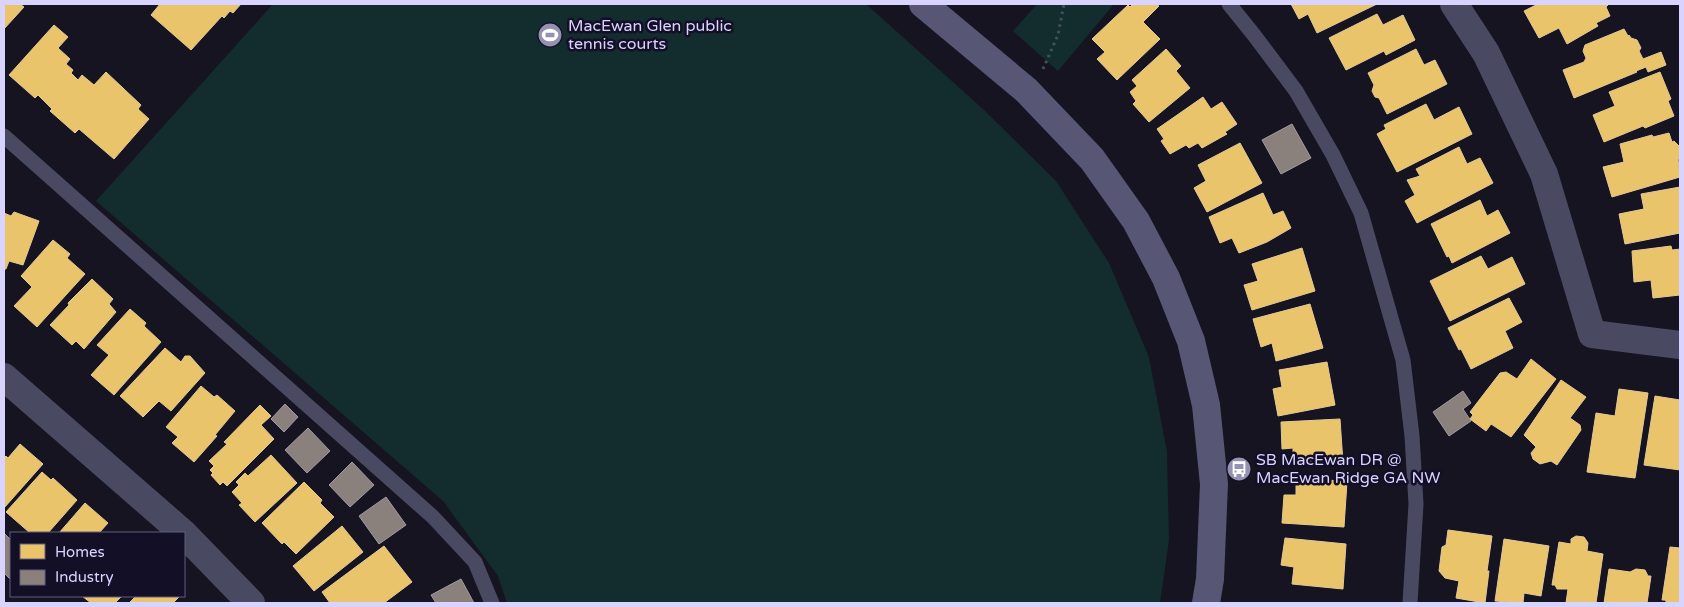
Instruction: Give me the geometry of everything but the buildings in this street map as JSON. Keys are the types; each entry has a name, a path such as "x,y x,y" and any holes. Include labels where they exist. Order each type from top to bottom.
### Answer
{"street":[{"path":"923,4 1026,90 1092,159 1136,221 1166,278 1191,341 1206,404 1214,484 1210,579 1206,603"},
{"path":"1454,4 1486,53 1544,174 1592,334 1680,345"},
{"path":"4,377 181,532"},
{"path":"185,536 251,603"}],"lane":[{"path":"1229,4 1296,92 1333,155 1361,213 1403,360 1412,436 1416,504 1410,603"},
{"path":"4,136 432,517 475,562 492,603"}],"path":[{"path":"1026,90 1045,66 1058,35 1064,4"}],"green space":[{"path":"273,4 866,4 983,109 1056,181 1109,263 1149,357 1167,452 1169,540 1160,603 507,603 498,576 443,501 96,201"},
{"path":"1037,4 1114,4 1058,71 1013,31"}],"place":[{"name":"MacEwan Glen public tennis courts","path":"550,35"},
{"name":"SB MacEwan DR @ MacEwan Ridge GA NW","path":"1239,469"}]}
